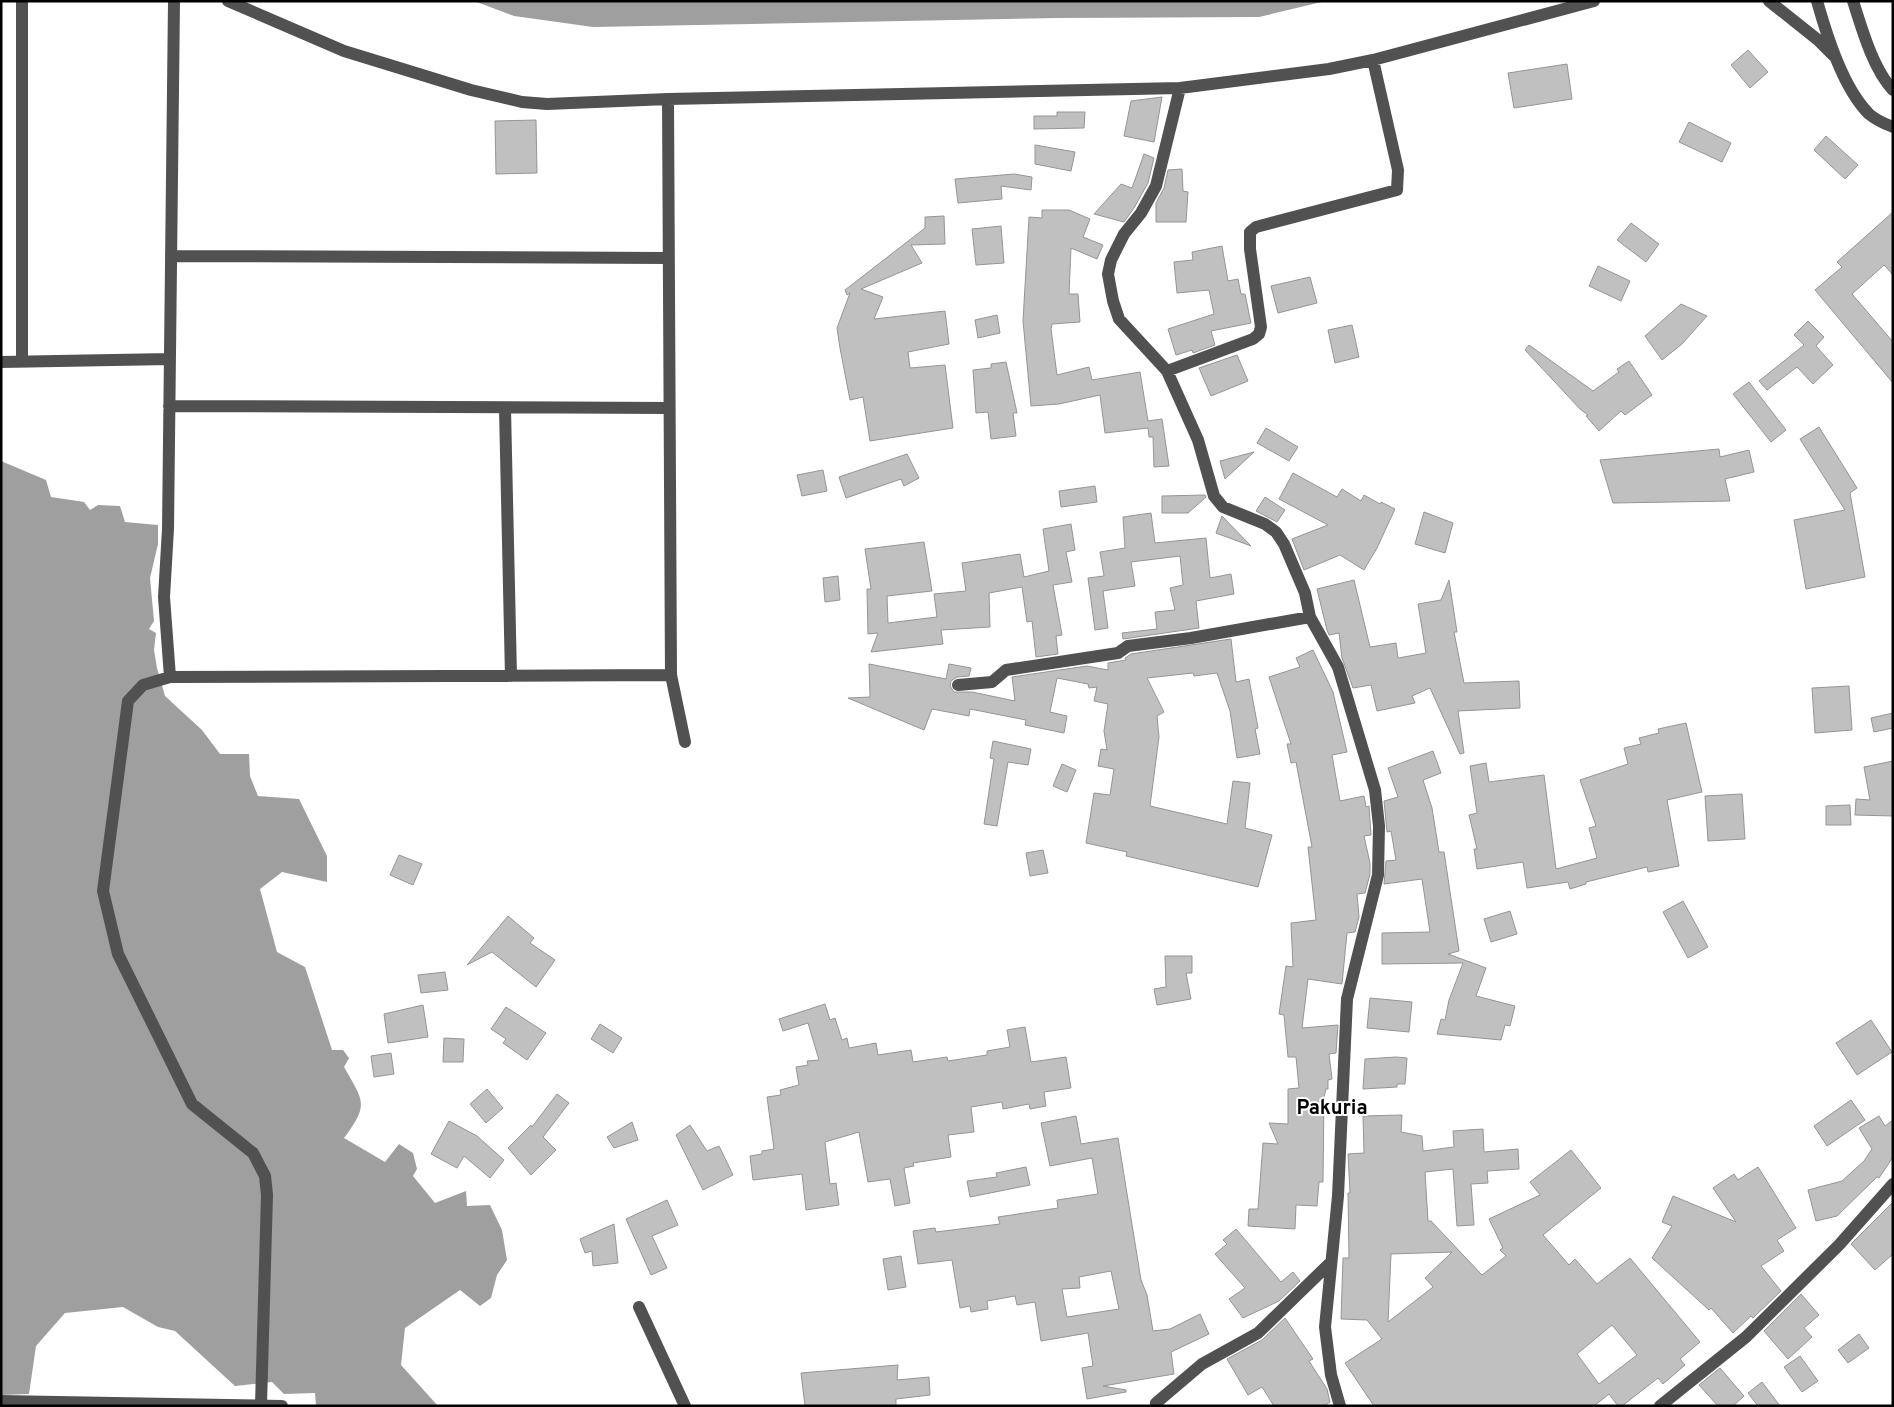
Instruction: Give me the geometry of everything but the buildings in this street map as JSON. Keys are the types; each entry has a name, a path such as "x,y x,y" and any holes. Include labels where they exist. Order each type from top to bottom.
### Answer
{"street":[{"path":"22,1 22,361"},
{"path":"170,677 164,597 170,359 174,1"},
{"path":"228,1 344,51 471,90 522,102 547,104 668,99 1180,88 1329,69 1373,60 1594,1"},
{"path":"1769,1 1818,40 1837,59"},
{"path":"1817,1 1837,59 1849,85 1870,114 1893,127"},
{"path":"1854,1 1867,43 1887,84 1893,90"},
{"path":"1166,371 1253,339 1259,334 1261,327 1250,249 1250,232 1256,227 1397,190 1398,170 1373,60"},
{"path":"1180,88 1156,186 1141,214 1124,234 1111,260 1108,274 1119,319 1166,371 1198,440 1214,496 1223,507 1265,524 1276,532 1284,544 1305,593 1310,616 1338,668 1375,790 1379,826 1378,874 1347,999 1338,1196 1329,1264 1324,1327 1331,1375 1340,1406"},
{"path":"668,99 667,258 671,675 685,742"},
{"path":"171,256 667,258"},
{"path":"1,362 170,359"},
{"path":"169,406 505,409 668,408"},
{"path":"505,409 511,676"},
{"path":"958,685 992,682 1006,670 1118,653 1128,646 1191,638 1310,616"},
{"path":"261,1405 267,1195 265,1176 253,1153 192,1104 118,954 103,891 128,701 143,685 170,677 671,675"},
{"path":"1660,1406 1746,1337 1838,1245 1893,1184"},
{"path":"1156,1406 1156,1403 1202,1364 1258,1333 1329,1264"},
{"path":"639,1307 685,1406"},
{"path":"1,1401 282,1406"}],"shaded area":[{"path":"474,1 1326,1 1259,17 1057,18 593,27 514,16"},
{"path":"1,461 46,480 51,497 84,502 90,510 98,505 120,506 125,522 158,525 158,544 150,578 154,621 149,629 156,633 154,650 165,696 202,730 220,754 249,754 250,776 258,796 299,799 327,856 327,882 282,872 260,889 277,952 305,967 332,1050 343,1050 349,1058 344,1067 356,1088 361,1103 357,1117 344,1138 385,1162 399,1144 413,1153 417,1169 413,1176 435,1203 466,1191 467,1206 490,1205 502,1230 507,1260 497,1275 491,1298 480,1306 460,1290 405,1328 401,1365 438,1406 316,1406 315,1393 284,1394 272,1382 235,1386 175,1331 158,1327 123,1307 65,1313 36,1346 29,1394 1,1395"}],"district":[{"name":"Pakuria","path":"1332,1107"}]}
